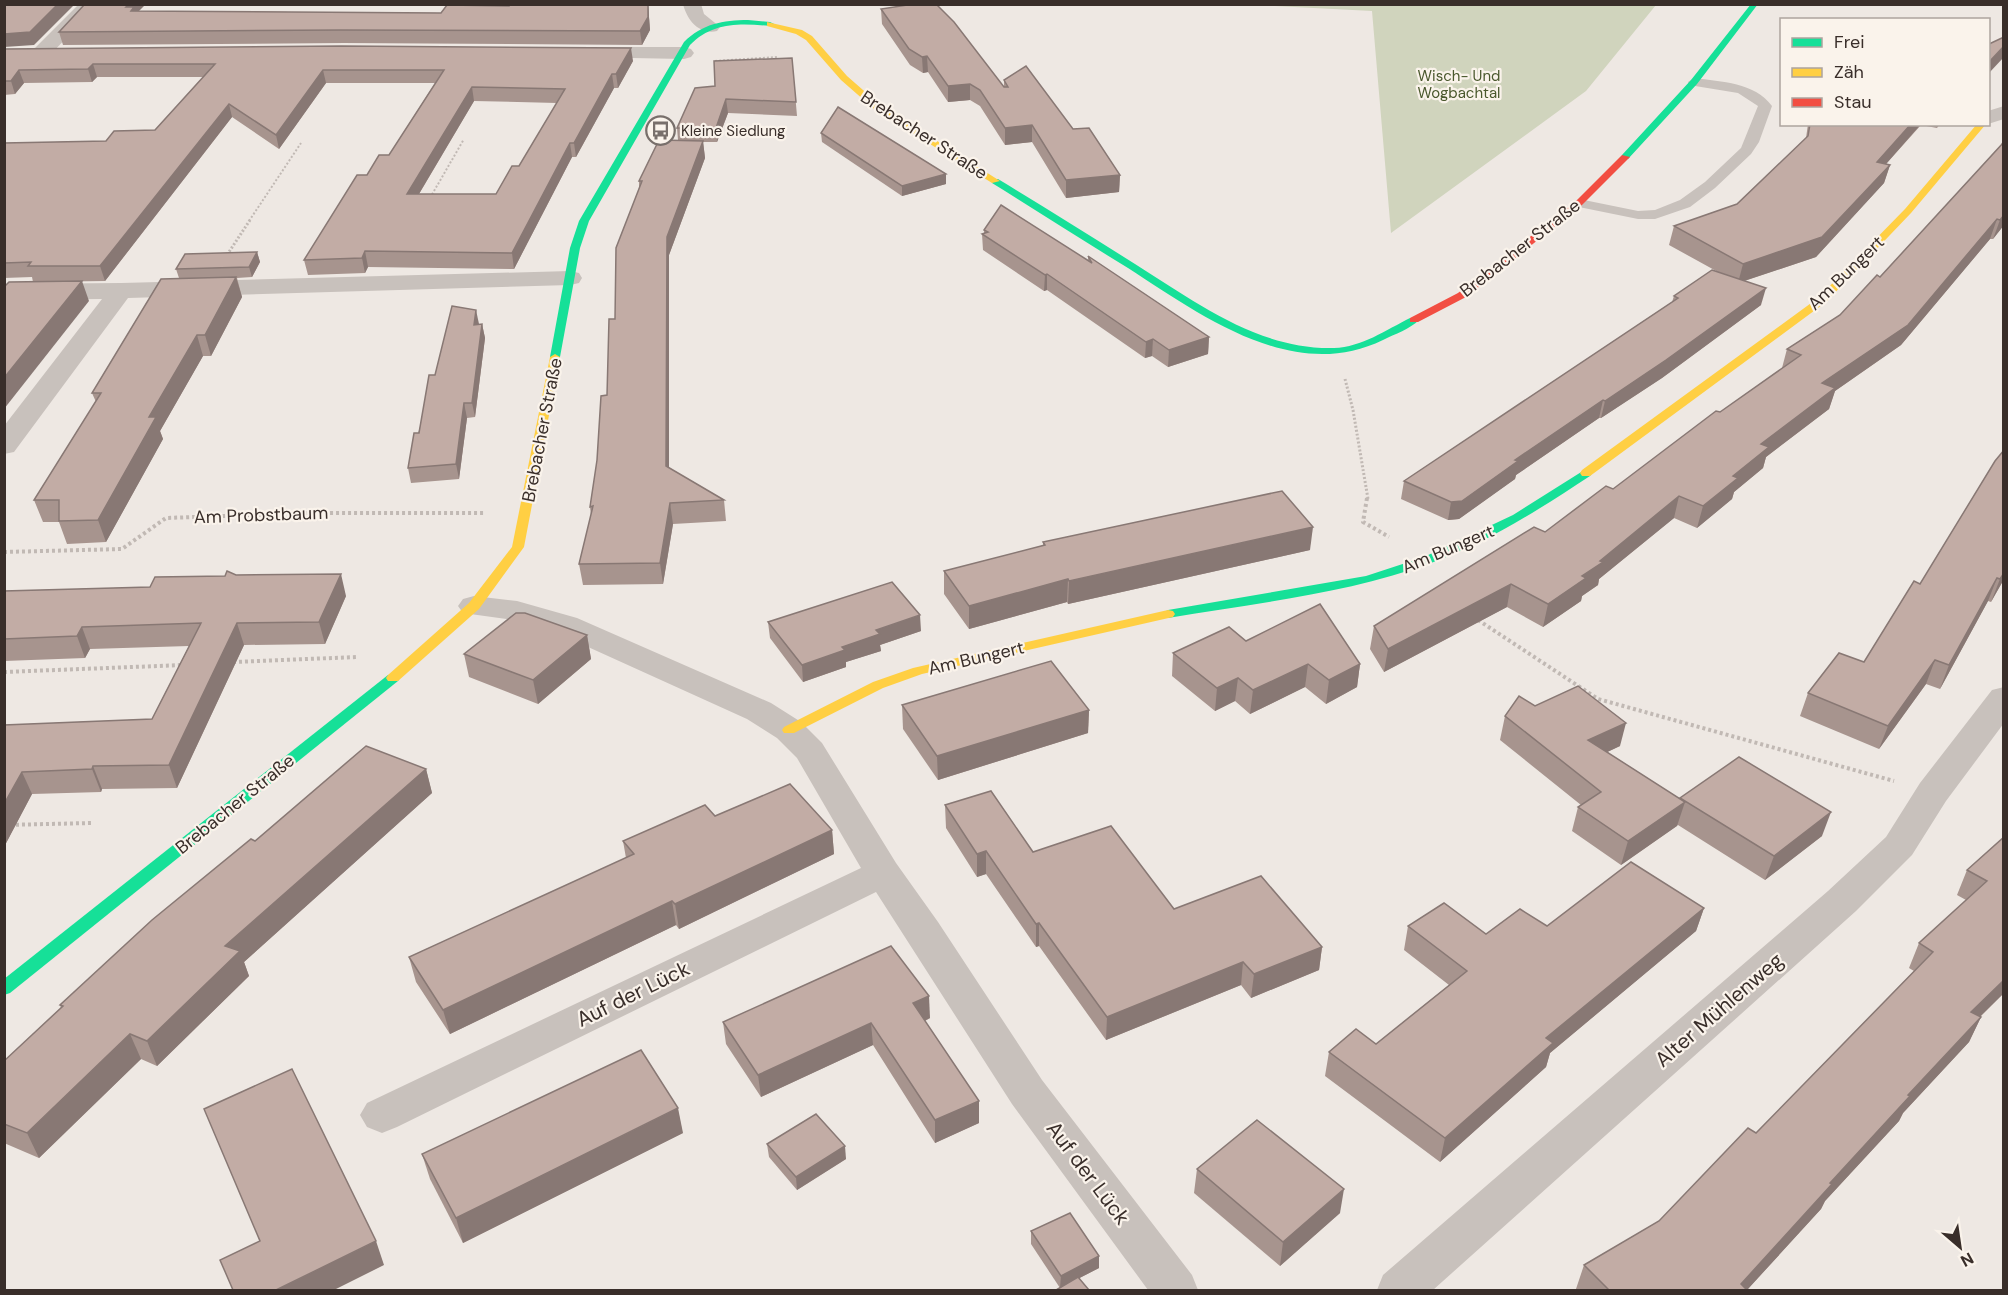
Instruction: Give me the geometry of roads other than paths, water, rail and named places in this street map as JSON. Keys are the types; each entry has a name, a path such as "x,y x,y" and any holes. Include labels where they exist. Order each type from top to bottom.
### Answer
{"street":[{"path":"64,53 32,53 90,4"},
{"path":"692,4 695,16 710,27"},
{"name":"Brebacher Straße","path":"4,989 421,654 474,606 518,547 527,512 575,248 584,221 692,39 710,27 765,22 798,31 809,38 860,95 1208,314 1238,332 1262,341 1287,348 1312,351 1342,350 1366,344 1462,295 1579,203 1636,147 1694,82 1755,4"},
{"path":"567,53 680,59"},
{"path":"1990,118 2004,112"},
{"name":"Am Bungert","path":"789,730 878,685 918,671 1164,615 1368,579 1428,560 1517,518 1571,484 1822,300 1908,212 1980,126"},
{"path":"4,292 121,291 570,278"},
{"path":"4,446 121,291"},
{"name":"Auf der Lück","path":"474,606 517,611 566,625 759,711 789,730 810,751 883,873 924,932 1027,1092 1175,1290"},
{"name":"Alter Mühlenweg","path":"1400,1290 1842,901 1899,846 1934,792 2004,698"},
{"name":"Auf der Lück","path":"382,1115 883,873"}],"lane":[{"path":"1579,203 1637,215 1662,214 1683,207 1746,151 1752,142 1765,106 1760,98 1743,90 1694,82"}],"place":[{"name":"Kleine Siedlung","path":"660,131"}],"park label":[{"name":"Wisch- Und Wogbachtal","path":"1459,84"}]}
